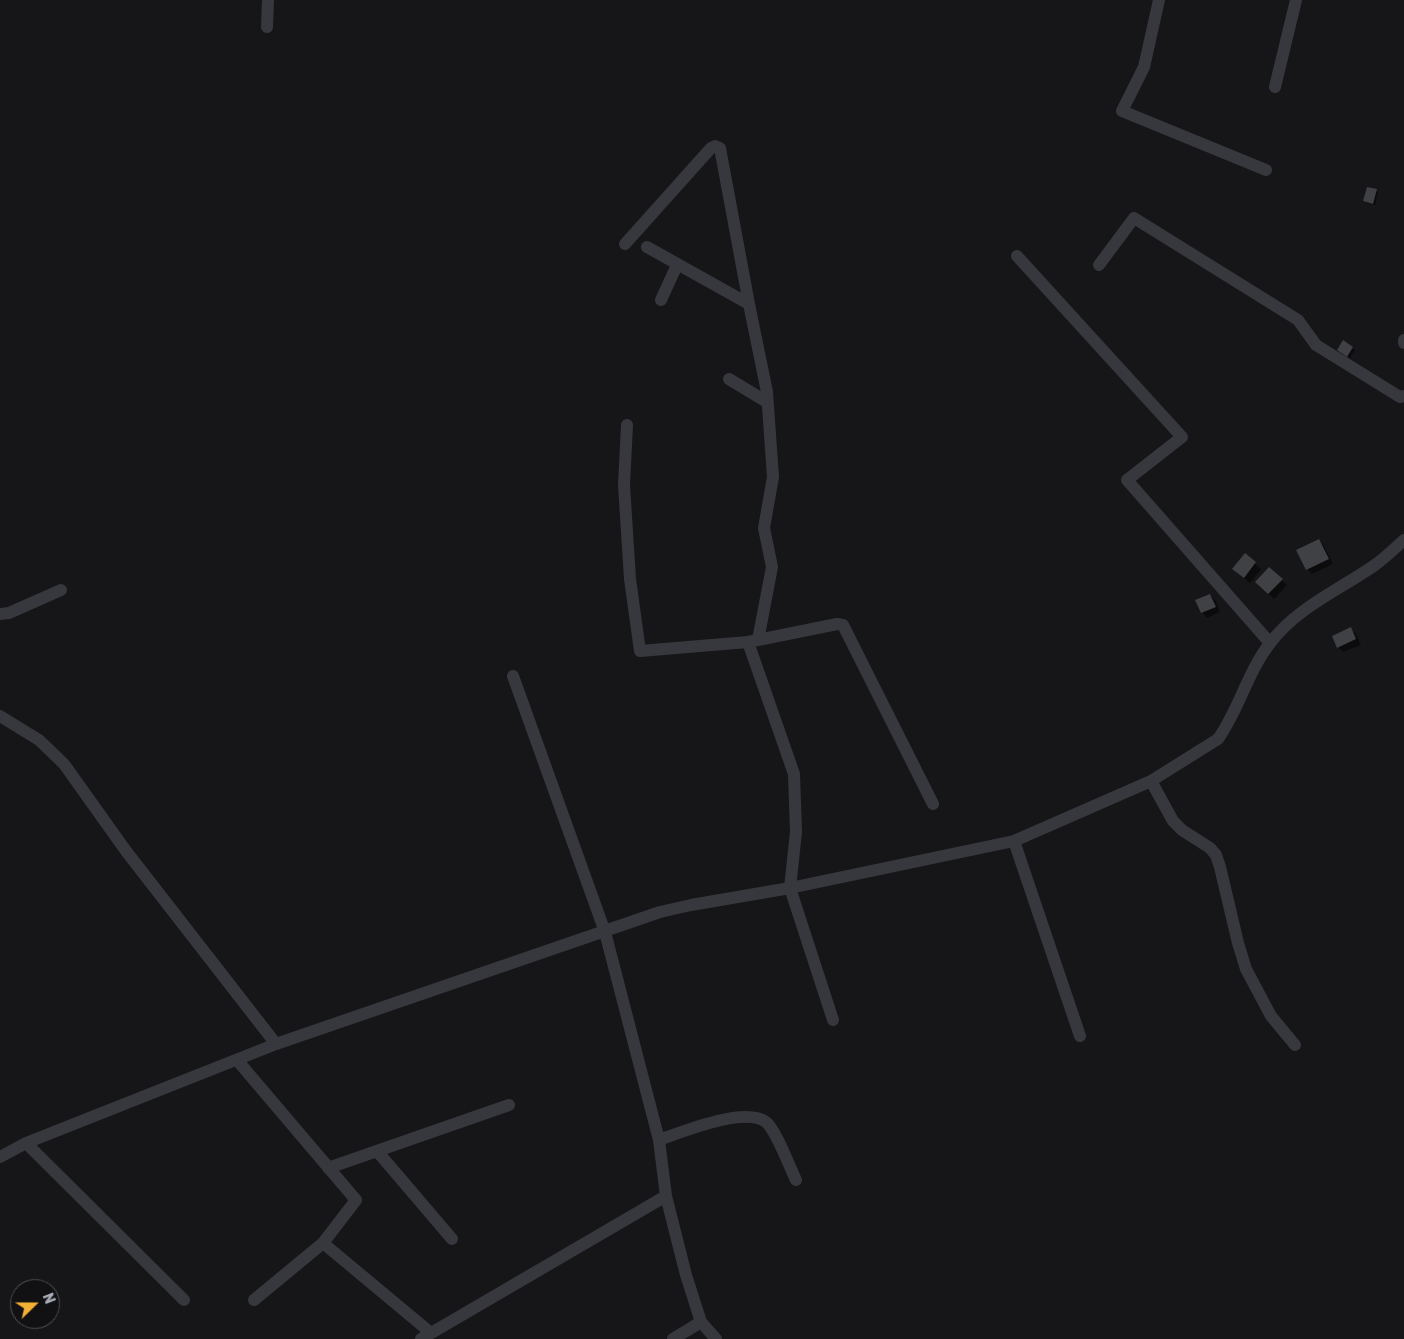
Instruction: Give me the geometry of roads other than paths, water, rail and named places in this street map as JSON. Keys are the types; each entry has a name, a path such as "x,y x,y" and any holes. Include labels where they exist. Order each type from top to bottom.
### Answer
{"street":[{"path":"267,27 268,0"},
{"path":"1159,0 1144,67 1122,112 1266,170"},
{"path":"1274,87 1296,0"},
{"path":"626,244 711,148 715,146 720,148 767,392 773,477 764,528 772,567 753,641 794,774 796,832 790,888 833,1020"},
{"path":"1099,265 1134,218 1298,320 1316,345 1400,397 1404,396"},
{"path":"646,248 749,304"},
{"path":"1017,256 1182,437 1127,480 1270,643"},
{"path":"661,300 678,265"},
{"path":"729,379 767,402"},
{"path":"627,425 624,485 630,578 640,651 753,641 837,624 843,625 933,804"},
{"path":"0,1157 26,1143 276,1044 660,912 790,888 1014,840 1151,781 1218,740 1226,729 1248,679 1270,643 1292,619 1376,564 1404,540"},
{"path":"0,614 9,613 61,590"},
{"path":"513,676 605,932 659,1140 666,1196 686,1275 701,1322 716,1339"},
{"path":"0,716 39,740 64,764 126,850 276,1044"},
{"path":"1151,781 1173,821 1182,830 1210,848 1216,855 1246,969 1271,1016 1295,1045"},
{"path":"1014,840 1080,1036"},
{"path":"237,1060 356,1200 323,1243 254,1300"},
{"path":"328,1168 509,1105"},
{"path":"659,1140 718,1120 754,1117 766,1122 772,1129 796,1180"},
{"path":"26,1143 184,1300"},
{"path":"377,1151 452,1239"},
{"path":"323,1243 426,1336 666,1196"},
{"path":"673,1339 701,1322"}]}
